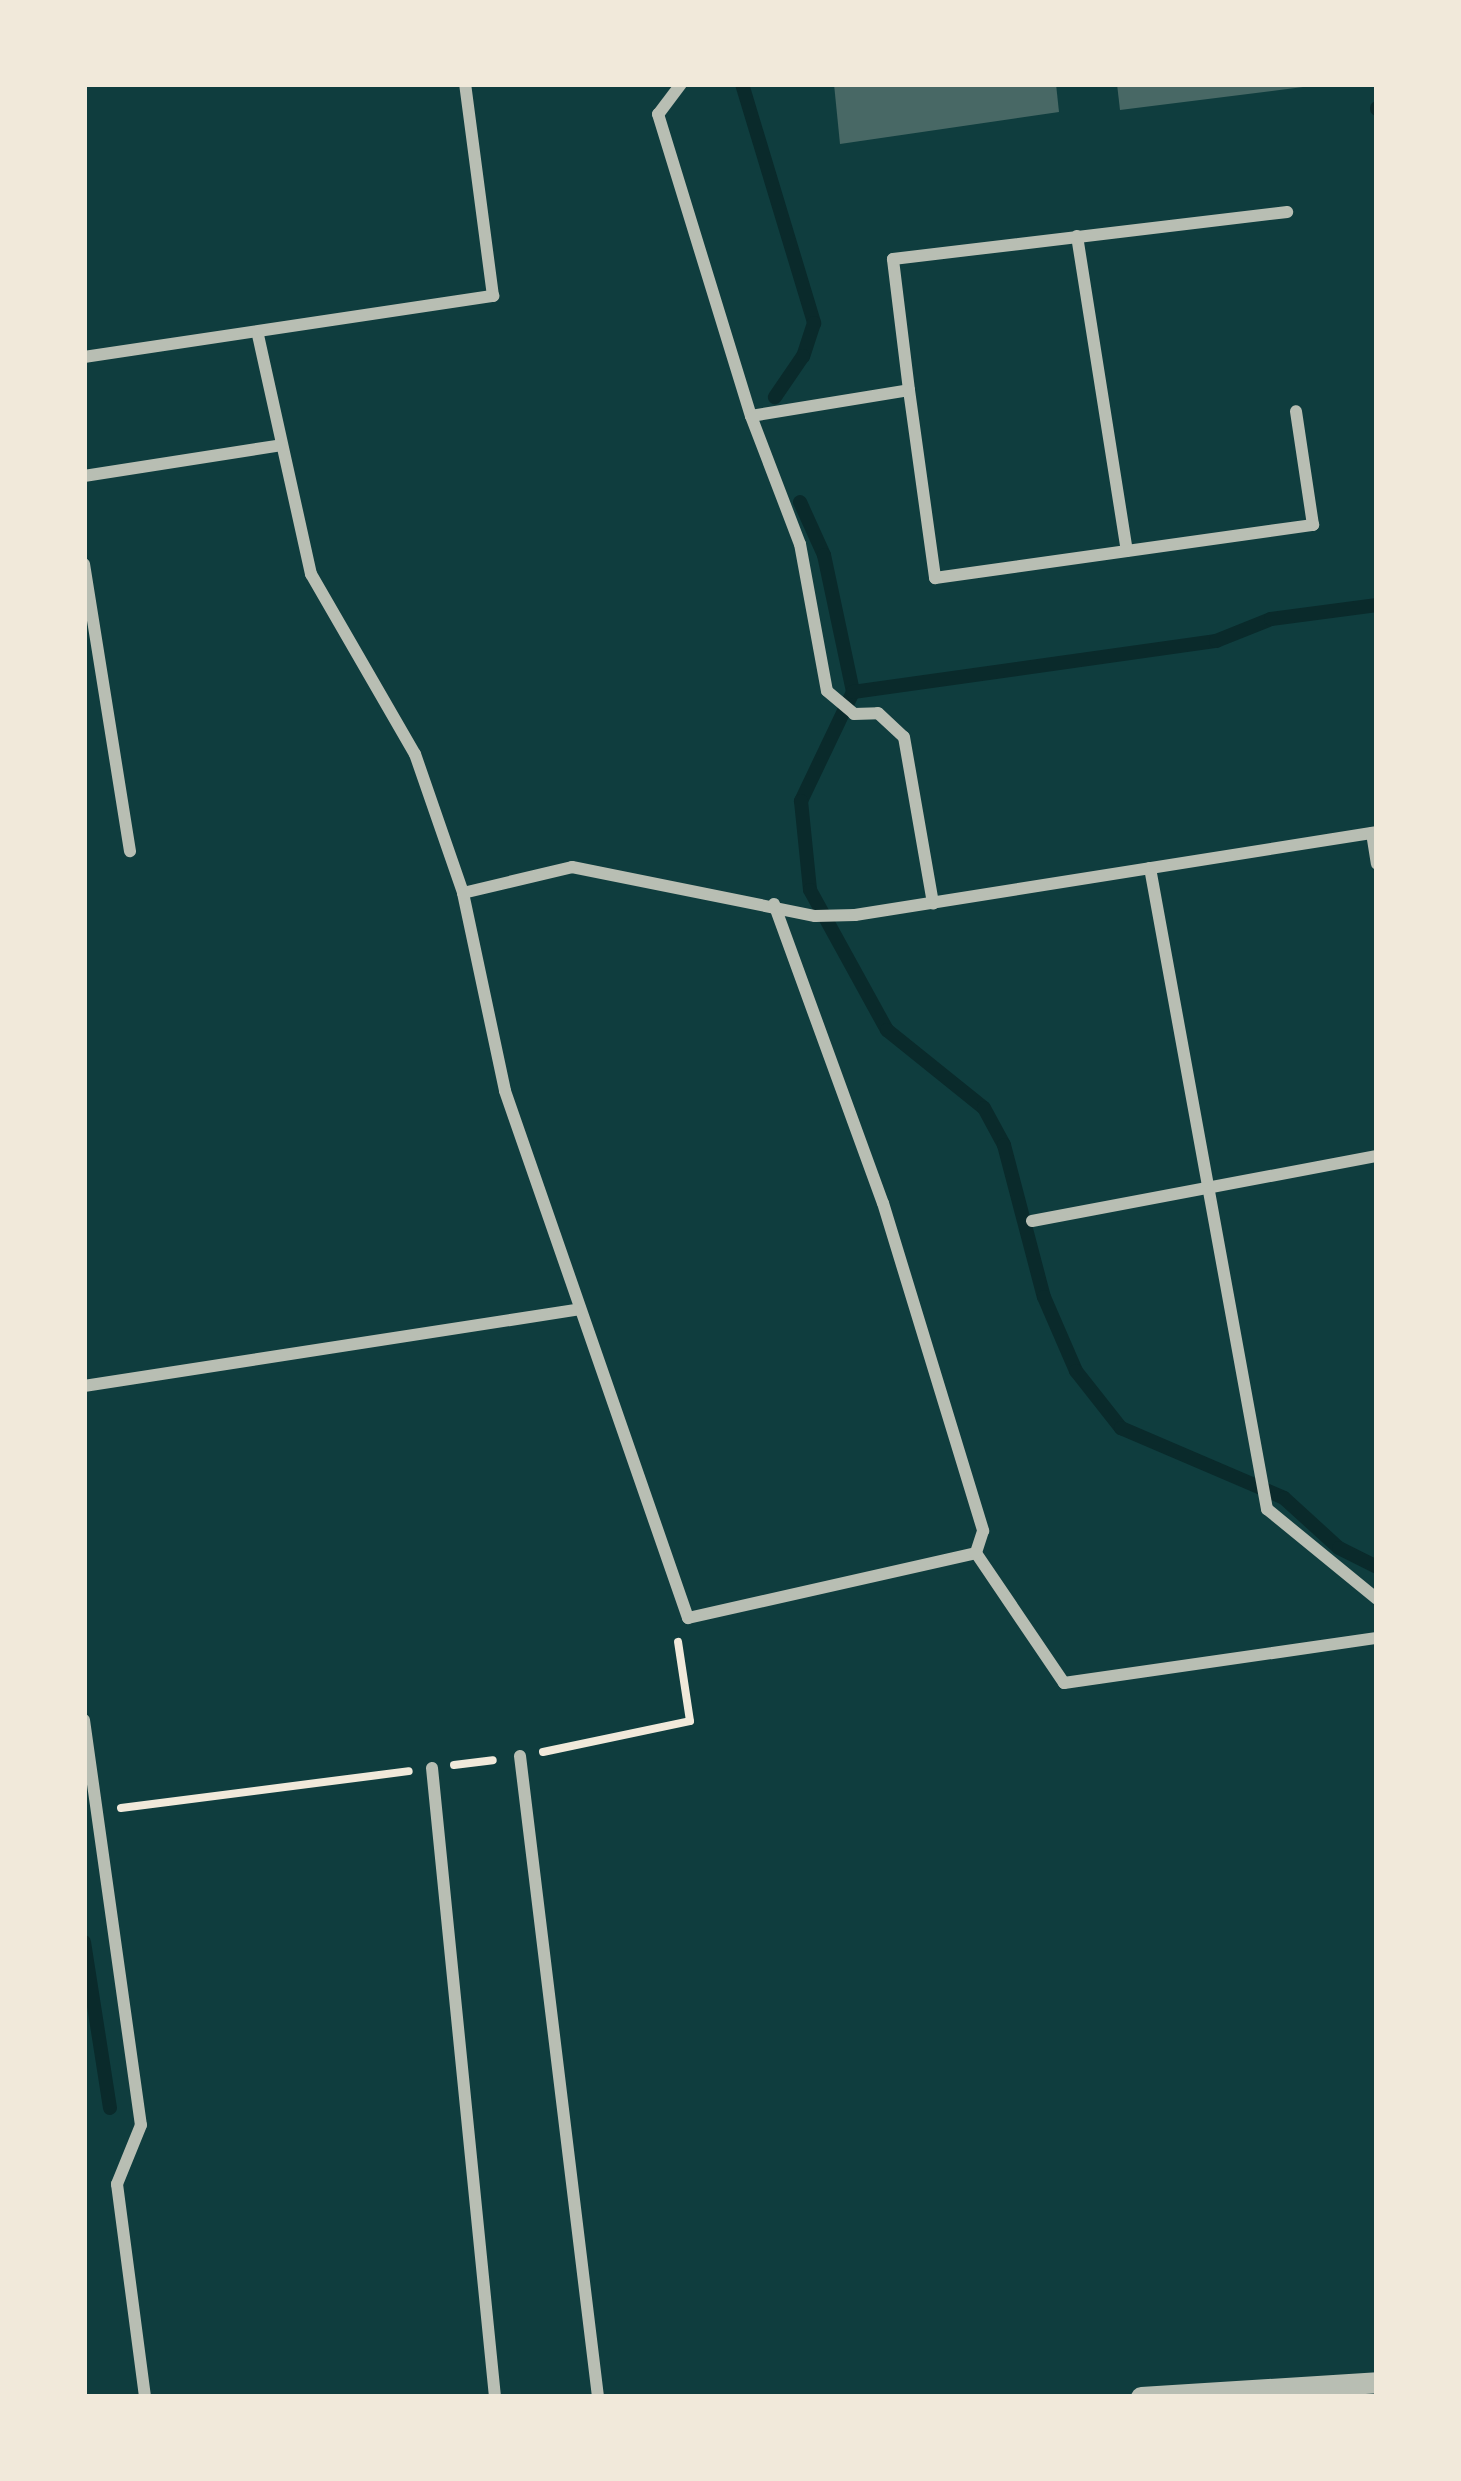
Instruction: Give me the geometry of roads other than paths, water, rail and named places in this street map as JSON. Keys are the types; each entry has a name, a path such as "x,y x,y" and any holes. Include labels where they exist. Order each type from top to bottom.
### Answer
{"street":[{"path":"84,357 257,335 493,296 465,84"},
{"path":"681,84 658,114 751,416 800,544 827,691 839,706 854,714 878,713 904,737 932,903"},
{"path":"1288,212 893,259 935,578 1313,525 1296,411"},
{"path":"1077,236 1127,551"},
{"path":"257,335 311,574 415,754 463,893 505,1091 577,1310 688,1618 976,1553"},
{"path":"751,416 909,390"},
{"path":"84,476 282,445"},
{"path":"84,564 130,851"},
{"path":"463,893 572,867 774,904 815,916 839,916 1374,832 1377,864"},
{"path":"1150,868 1267,1509 1377,1599"},
{"path":"774,904 884,1203 982,1531 976,1553 1064,1683 1377,1637"},
{"path":"1032,1221 1377,1156"},
{"path":"84,1386 577,1310"},
{"path":"84,1720 141,2125 117,2183 146,2397"},
{"path":"520,1756 598,2397"},
{"path":"432,1768 495,2397"},
{"path":"1141,2397 1377,2382"}],"waterway":[{"path":"742,84 814,323 803,356 775,397"},
{"path":"800,502 824,555 853,692 801,801 810,890 887,1030 984,1108 1004,1145 1044,1297 1076,1371 1121,1428 1284,1498 1339,1548 1377,1567"},
{"path":"853,692 1216,641 1271,619 1377,605"},
{"path":"84,1942 110,2108"}]}
